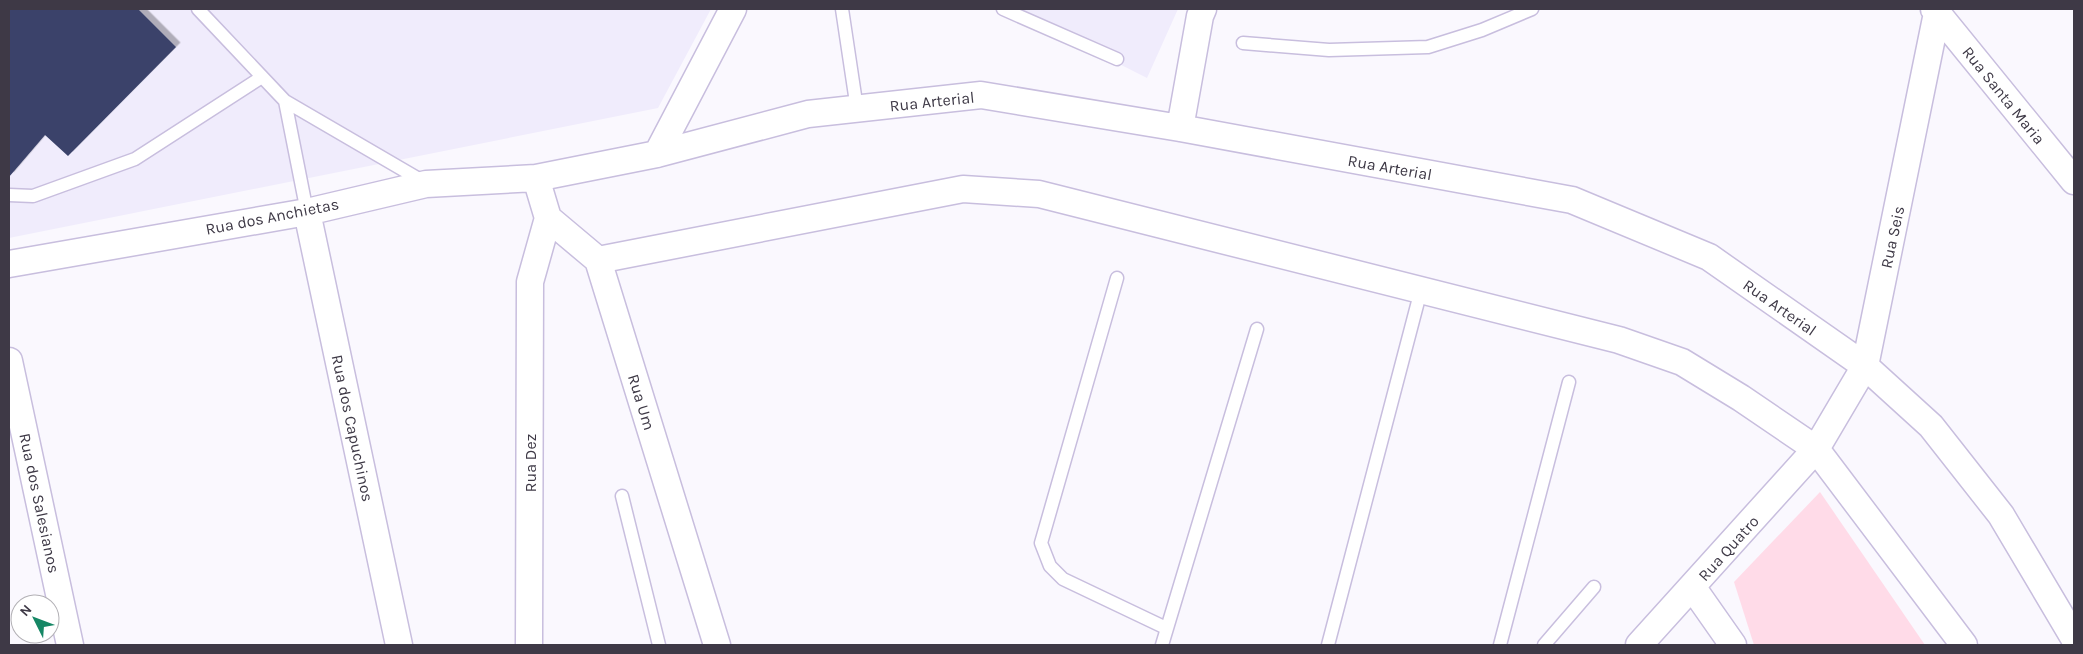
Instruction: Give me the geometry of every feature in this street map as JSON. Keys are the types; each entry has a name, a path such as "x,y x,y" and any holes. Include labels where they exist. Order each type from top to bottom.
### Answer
{"street":[{"path":"657,154 733,9"},
{"path":"1180,128 1200,16 1203,9"},
{"name":"Rua Santa Maria","path":"1936,11 2074,181"},
{"name":"Rua Seis","path":"1816,449 1865,366 1936,11"},
{"name":"Rua Arterial","path":"536,178 657,154 808,114 981,95 1180,128 1572,200 1709,257 1865,366 1931,426 2001,515 2074,638"},
{"path":"536,178 548,218 598,260 963,189 1039,194 1619,340 1682,362 1741,398 1816,449 1964,645"},
{"name":"Rua dos Anchietas","path":"9,264 307,212 426,184 536,178"},
{"name":"Rua dos Capuchinos","path":"307,212 399,645"},
{"name":"Rua Dez","path":"529,645 530,282 548,218"},
{"name":"Rua Um","path":"598,260 717,645"},
{"name":"Rua dos Salesianos","path":"9,361 70,645"},
{"name":"Rua Quatro","path":"1640,645 1816,449"},
{"path":"1693,588 1734,645"}],"lane":[{"path":"198,9 286,101 426,184"},
{"path":"842,9 857,109"},
{"path":"1003,9 1117,59"},
{"path":"1243,43 1329,50 1428,47 1482,30 1532,9"},
{"path":"9,195 33,196 135,159 262,76"},
{"path":"286,101 307,212"},
{"path":"1117,278 1041,543 1050,566 1063,579 1166,628"},
{"path":"1328,645 1421,290"},
{"path":"1162,645 1257,328"},
{"path":"1500,645 1569,382"},
{"path":"622,496 659,645"},
{"path":"1544,645 1594,587"}],"shaded area":[{"path":"9,9 711,9 658,108 9,238"},
{"path":"1010,9 1178,9 1147,78"},
{"path":"1820,492 1925,645 1754,645 1734,582"}],"building":[{"path":"9,9 138,9 176,47 68,156 45,135 9,177"}]}
